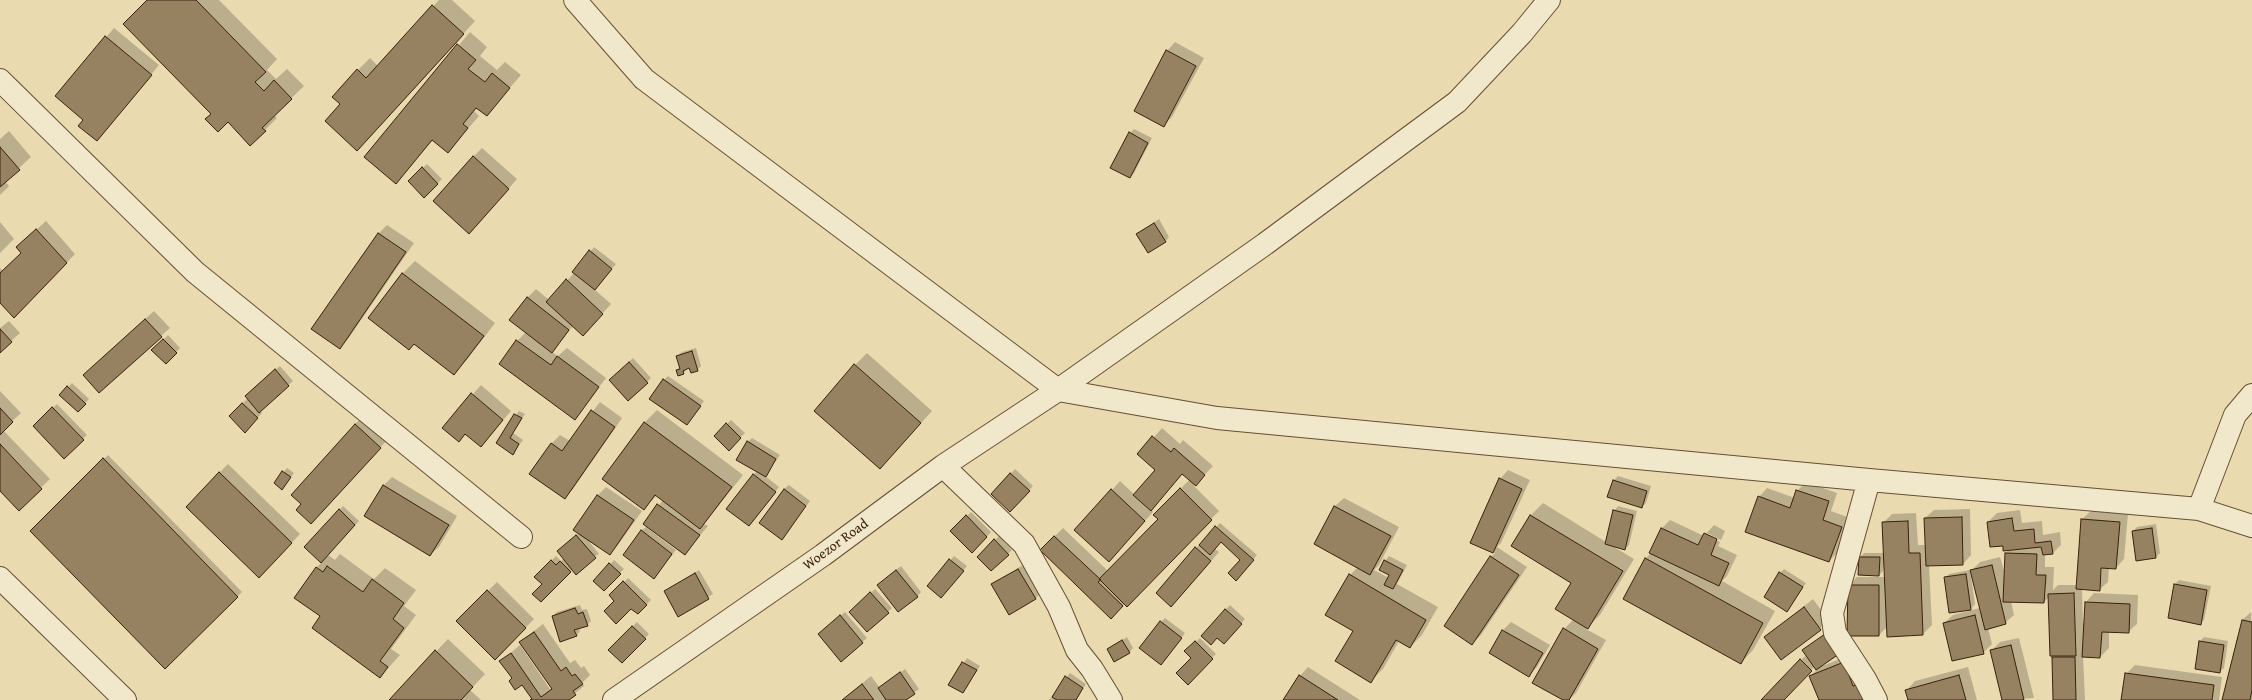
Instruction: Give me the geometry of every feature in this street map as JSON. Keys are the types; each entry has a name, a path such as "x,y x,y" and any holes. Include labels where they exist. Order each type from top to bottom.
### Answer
{"street":[{"path":"575,0 644,79 1058,390 1217,418 2199,510 2252,526"},
{"name":"Woezor Road","path":"614,700 823,556 943,466 1058,390 1265,244 1457,102 1522,34 1549,0"},
{"path":"0,80 195,272 521,537"},
{"path":"2199,510 2235,415 2252,395"},
{"path":"943,466 1024,544 1060,607 1077,650 1092,669 1111,700"},
{"path":"1869,480 1832,613 1835,633 1865,679 1876,700"},
{"path":"0,578 125,700"}],"building":[{"path":"147,0 196,0 266,72 255,82 264,91 274,80 292,99 262,128 266,131 250,146 228,122 218,132 205,119 211,114 123,24"},
{"path":"432,5 464,34 357,151 325,121 340,104 332,97 357,69 366,78"},
{"path":"105,36 152,75 97,141 78,126 83,120 55,96"},
{"path":"457,44 476,60 468,69 485,82 492,73 510,88 487,116 476,108 463,124 468,128 448,153 432,140 396,184 364,157"},
{"path":"1166,50 1196,66 1164,127 1134,111"},
{"path":"1129,132 1148,143 1130,178 1110,168"},
{"path":"0,147 20,170 0,187"},
{"path":"473,156 509,189 469,234 433,201"},
{"path":"422,167 438,184 424,198 408,181"},
{"path":"1154,223 1166,242 1148,253 1136,234"},
{"path":"36,229 67,263 14,318 0,303 0,273 21,253 16,247"},
{"path":"378,233 406,252 340,349 311,329"},
{"path":"589,250 612,269 595,290 572,272"},
{"path":"402,273 484,336 454,375 414,344 409,350 368,318"},
{"path":"566,279 603,314 583,336 546,302"},
{"path":"527,297 569,330 552,353 509,320"},
{"path":"145,319 162,337 99,393 83,375"},
{"path":"0,329 12,342 0,353"},
{"path":"163,339 177,353 166,364 151,350"},
{"path":"516,340 551,365 557,356 599,387 575,420 499,364"},
{"path":"692,351 698,371 691,373 689,368 683,371 684,374 678,376 676,370 680,369 676,356"},
{"path":"629,362 648,383 628,401 609,380"},
{"path":"854,364 921,423 880,469 814,411"},
{"path":"275,369 289,386 259,413 245,396"},
{"path":"663,379 701,406 687,425 649,399"},
{"path":"67,386 86,404 78,412 59,395"},
{"path":"471,393 503,420 481,447 465,434 459,442 442,428"},
{"path":"242,403 258,418 245,433 229,416"},
{"path":"52,407 84,440 64,459 33,426"},
{"path":"0,408 13,422 0,435"},
{"path":"591,410 615,427 565,499 529,474 551,443 562,451"},
{"path":"514,414 522,418 510,438 519,444 513,455 496,443"},
{"path":"644,422 732,487 700,529 655,495 644,510 602,479"},
{"path":"726,423 741,438 729,451 714,436"},
{"path":"355,424 381,448 311,524 296,510 301,504 291,495"},
{"path":"1152,436 1171,452 1174,448 1205,475 1196,486 1182,474 1151,511 1133,495 1155,470 1137,454"},
{"path":"747,441 776,459 766,477 736,460"},
{"path":"0,444 42,489 19,511 0,491"},
{"path":"103,458 238,597 165,669 30,531"},
{"path":"282,471 291,477 282,490 274,483"},
{"path":"219,472 292,543 259,578 186,507"},
{"path":"1010,473 1030,491 1010,512 991,494"},
{"path":"753,474 776,492 749,526 726,509"},
{"path":"1499,478 1522,489 1493,553 1470,543"},
{"path":"1613,480 1647,491 1642,508 1607,497"},
{"path":"383,485 449,525 430,556 364,516"},
{"path":"1180,488 1212,520 1127,607 1099,579 1158,519 1153,515"},
{"path":"784,489 806,506 782,540 759,523"},
{"path":"1111,489 1145,521 1109,562 1074,530"},
{"path":"1796,490 1829,501 1823,520 1842,527 1829,562 1745,532 1758,496 1790,508"},
{"path":"597,495 634,520 610,555 573,530"},
{"path":"657,504 700,535 685,555 643,524"},
{"path":"1334,506 1391,536 1370,575 1314,544"},
{"path":"339,509 355,525 321,563 304,547"},
{"path":"1613,510 1633,515 1625,550 1605,544"},
{"path":"966,515 987,537 972,553 950,531"},
{"path":"1530,515 1623,571 1588,629 1555,609 1571,583 1511,546"},
{"path":"1962,517 1963,565 1926,566 1924,518"},
{"path":"2012,518 2014,531 2034,529 2035,543 2051,541 2053,554 2043,555 2041,547 2003,551 2003,546 1990,547 1987,522"},
{"path":"2081,519 2120,522 2116,569 2101,568 2100,591 2076,589"},
{"path":"1908,521 1909,553 1920,553 1923,635 1887,637 1882,522"},
{"path":"1215,526 1254,560 1236,581 1228,573 1240,560 1221,542 1210,555 1199,545"},
{"path":"1661,528 1698,545 1704,533 1717,539 1711,555 1729,563 1719,586 1649,553"},
{"path":"2152,528 2156,558 2136,561 2132,531"},
{"path":"641,530 672,554 654,579 623,555"},
{"path":"576,535 596,558 576,575 557,551"},
{"path":"1054,536 1101,580 1098,582 1123,606 1111,619 1040,550"},
{"path":"994,539 1009,555 991,571 977,557"},
{"path":"1195,547 1211,561 1171,607 1156,593"},
{"path":"2005,553 2037,554 2036,575 2046,575 2044,603 2003,602"},
{"path":"1490,556 1519,575 1472,645 1444,626"},
{"path":"1859,557 1880,557 1879,576 1858,575"},
{"path":"1645,558 1763,623 1741,664 1623,599"},
{"path":"949,559 964,571 941,598 927,586"},
{"path":"551,560 556,565 560,561 571,572 541,602 532,594 542,584 534,577"},
{"path":"1384,560 1403,570 1393,589 1384,585 1389,575 1379,570"},
{"path":"609,563 621,574 604,591 593,581"},
{"path":"1992,565 2006,624 1985,630 1970,570"},
{"path":"327,566 363,592 372,579 404,603 393,619 404,628 380,661 388,667 380,678 312,628 320,616 294,598 316,567 323,572"},
{"path":"1018,569 1036,599 1009,615 991,584"},
{"path":"896,570 918,597 898,612 877,585"},
{"path":"1779,572 1803,587 1787,612 1764,597"},
{"path":"695,573 709,599 678,617 664,591"},
{"path":"1349,574 1426,620 1410,648 1396,640 1371,683 1335,661 1353,631 1325,615"},
{"path":"1966,574 1971,610 1949,613 1944,577"},
{"path":"623,581 647,605 638,614 631,609 616,624 604,611 614,601 609,595"},
{"path":"2174,584 2207,590 2201,625 2168,618"},
{"path":"1848,585 1879,585 1879,636 1847,636"},
{"path":"487,590 526,628 495,660 456,621"},
{"path":"870,592 889,613 867,632 849,612"},
{"path":"2074,593 2076,656 2050,656 2048,594"},
{"path":"2085,602 2130,604 2129,633 2102,632 2100,658 2082,657"},
{"path":"1804,607 1821,630 1781,660 1764,637"},
{"path":"575,608 578,614 583,612 588,626 574,630 577,636 560,642 552,616"},
{"path":"1225,609 1242,624 1224,644 1217,638 1211,645 1201,636"},
{"path":"840,615 863,643 841,662 818,634"},
{"path":"1975,615 1984,654 1952,661 1943,623"},
{"path":"2242,620 2252,622 2252,690 2250,700 2222,700"},
{"path":"1160,621 1182,638 1161,665 1139,648"},
{"path":"632,626 646,639 622,663 608,650"},
{"path":"1563,628 1598,649 1569,700 1563,700 1532,683"},
{"path":"1502,630 1543,653 1529,677 1489,653"},
{"path":"534,632 561,671 566,667 572,676 575,674 583,684 573,691 576,695 569,700 530,700 532,699 522,685 515,690 509,681 512,678 499,661 511,653 541,697 552,689 519,642"},
{"path":"1825,634 1839,654 1816,670 1802,650"},
{"path":"1122,640 1130,653 1114,662 1107,649"},
{"path":"1195,641 1213,659 1188,685 1176,673 1191,658 1184,651"},
{"path":"2199,641 2224,645 2220,673 2195,669"},
{"path":"2011,645 2024,700 2002,700 1990,650"},
{"path":"435,650 473,687 461,700 389,700"},
{"path":"2052,657 2075,657 2076,700 2053,700"},
{"path":"1800,659 1812,671 1784,700 1761,700"},
{"path":"962,662 977,670 963,693 948,685"},
{"path":"1844,662 1853,686 1859,684 1865,700 1819,700 1809,676"},
{"path":"900,672 915,694 906,700 886,700 878,688"},
{"path":"2125,673 2214,685 2212,700 2121,700"},
{"path":"1299,675 1338,700 1283,700"},
{"path":"1959,675 1966,700 1908,700 1905,690"},
{"path":"1065,676 1083,688 1076,700 1057,700 1052,697"},
{"path":"862,684 874,700 842,700"}]}
